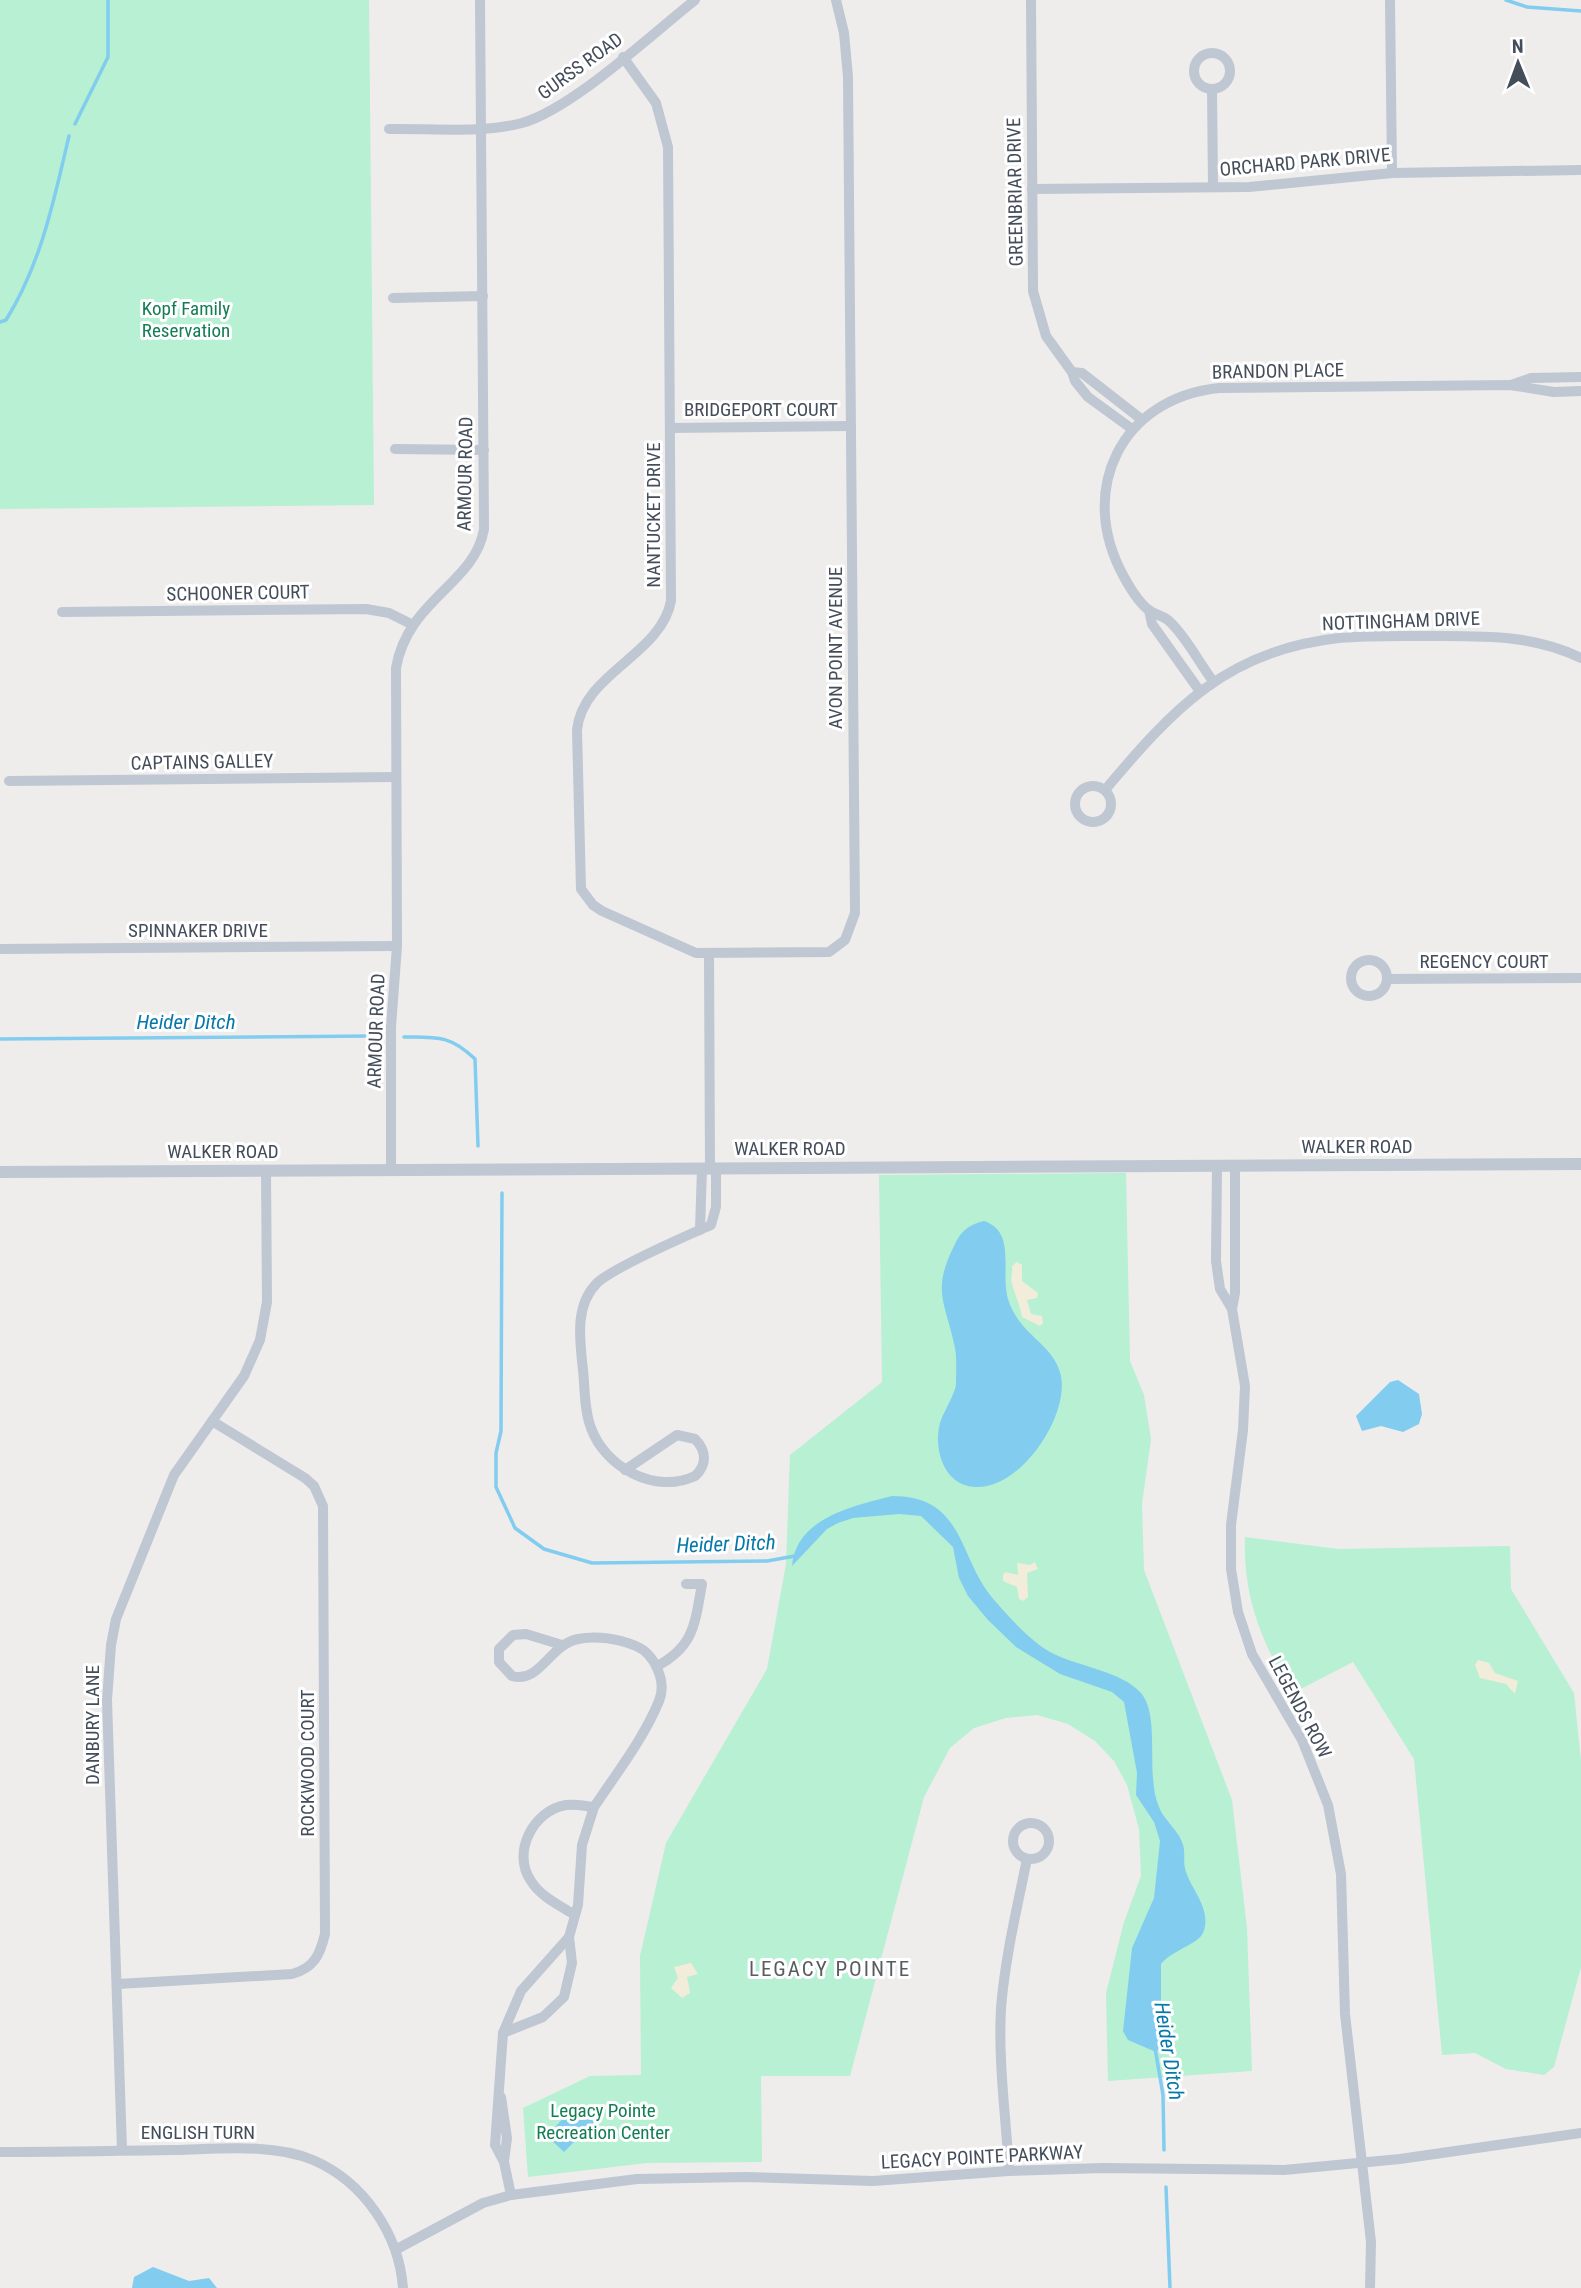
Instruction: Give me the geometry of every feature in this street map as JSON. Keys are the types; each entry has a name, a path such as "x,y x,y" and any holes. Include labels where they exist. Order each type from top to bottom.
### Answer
{"street":[{"name":"ARMOUR ROAD","path":"391,1170 391,1027 397,946 396,668 401,645 411,624 477,553 484,529 480,0"},
{"name":"GURSS ROAD","path":"389,129 511,125 545,114 695,0"},
{"name":"AVON POINT AVENUE","path":"709,955 829,952 845,940 854,921 848,77 844,33 835,0"},
{"name":"GREENBRIAR DRIVE","path":"1031,0 1033,291 1037,314 1051,346 1072,372 1075,382 1088,397 1132,429"},
{"path":"1390,0 1392,173"},
{"name":"NANTUCKET DRIVE","path":"623,57 656,103 668,148 670,609 658,629 582,711 578,730 579,879 586,898 602,911 688,950 709,955"},
{"path":"1212,89 1213,187"},
{"name":"ORCHARD PARK DRIVE","path":"1032,189 1274,185 1392,173 1581,170"},
{"path":"393,298 483,296"},
{"name":"GREENBRIAR DRIVE","path":"1072,372 1082,373 1142,419"},
{"name":"BRANDON PLACE","path":"1510,385 1531,378 1581,377"},
{"name":"BRANDON PLACE","path":"1213,681 1168,620 1149,610 1130,588 1118,565 1105,514 1107,484 1112,465 1132,429 1142,419 1180,395 1209,389 1510,385 1554,392 1581,391"},
{"name":"BRIDGEPORT COURT","path":"670,428 851,426"},
{"path":"395,449 484,450"},
{"name":"SCHOONER COURT","path":"62,612 366,609 390,613 411,624"},
{"name":"BRANDON PLACE","path":"1149,610 1152,624 1199,690"},
{"name":"NOTTINGHAM DRIVE","path":"1105,790 1155,731 1199,690 1268,654 1341,638 1505,637 1543,643 1581,658"},
{"name":"CAPTAINS GALLEY","path":"9,781 396,778"},
{"name":"SPINNAKER DRIVE","path":"0,949 397,946"},
{"path":"625,1470 677,1435 695,1439 704,1455 699,1472 678,1481 643,1478 625,1470 611,1460 591,1427 580,1345 585,1300 597,1283 613,1272 700,1230 709,1168 709,955"},
{"name":"REGENCY COURT","path":"1387,979 1581,978"},
{"name":"WALKER ROAD","path":"0,1172 1581,1164"},
{"name":"LEGENDS ROW","path":"1217,1165 1216,1261 1220,1289 1232,1309"},
{"name":"LEGENDS ROW","path":"1235,1165 1235,1293 1232,1309 1245,1386 1243,1430 1231,1525 1231,1569 1238,1612 1252,1654 1302,1740 1328,1805 1341,1874 1345,2014 1371,2242 1370,2288"},
{"name":"DANBURY LANE","path":"122,2150 107,1700 111,1645 125,1590 174,1475 244,1376 264,1328 267,1302 266,1170"},
{"name":"ROCKWOOD COURT","path":"118,1984 292,1974 311,1966 318,1958 325,1934 323,1506 314,1486 304,1478 212,1421"},
{"path":"657,1666 684,1647 694,1628 702,1584 686,1584"},
{"path":"503,2033 543,2017 564,1997 572,1963 569,1937 573,1914 578,1905 582,1845 594,1807 660,1699 657,1666 642,1649 624,1641 578,1639 552,1651 537,1671 525,1678 506,1673 499,1662 499,1649 513,1635 526,1634 562,1645"},
{"path":"573,1914 536,1888 528,1877 524,1856 528,1833 548,1812 567,1805 594,1807"},
{"path":"1009,2171 1001,2054 1002,2008 1008,1956 1027,1859"},
{"path":"510,2195 504,2162 507,2138 500,2092 503,2033 521,1991 569,1937"},
{"name":"LEGACY POINTE PARKWAY","path":"397,2249 483,2203 510,2195 637,2179 732,2177 873,2181 1009,2171 1104,2168 1259,2171 1361,2163 1581,2133"},
{"name":"ENGLISH TURN","path":"0,2152 257,2148 312,2160 352,2185 371,2207 397,2249"},
{"path":"397,2249 403,2288"}],"green space":[{"name":"Kopf Family Reservation","path":"0,0 369,0 374,505 0,509"},
{"name":"Legacy Pointe Recreation Center","path":"1126,1173 1130,1361 1144,1395 1151,1439 1142,1504 1144,1570 1232,1800 1247,1928 1252,2071 1108,2081 1106,1993 1124,1922 1141,1876 1139,1829 1127,1785 1114,1761 1095,1741 1068,1724 1037,1715 1006,1718 974,1728 950,1748 924,1797 850,2076 761,2076 762,2162 647,2163 528,2177 523,2108 590,2076 641,2075 640,1956 666,1843 767,1669 786,1564 790,1455 882,1382 879,1175"},
{"path":"1245,1537 1338,1549 1510,1546 1511,1589 1574,1693 1581,1761 1581,1967 1554,2067 1544,2075 1506,2069 1475,2053 1442,2055 1414,1759 1353,1662 1293,1693 1272,1656 1256,1618 1247,1579"}],"sand":[{"path":"1017,1262 1022,1265 1022,1281 1038,1293 1037,1298 1027,1300 1031,1314 1042,1316 1043,1323 1040,1326 1022,1317 1011,1282 1012,1266"},
{"path":"1035,1562 1038,1569 1027,1573 1028,1597 1023,1601 1019,1599 1017,1587 1003,1581 1003,1575 1005,1572 1018,1575 1017,1563 1030,1565"},
{"path":"1478,1660 1489,1663 1495,1673 1518,1681 1515,1694 1506,1684 1480,1678 1475,1665"},
{"path":"691,1963 698,1974 687,1977 690,1993 682,1998 671,1988 678,1978 674,1967"}],"water":[{"path":"984,1221 994,1226 1004,1243 1006,1288 1013,1312 1057,1365 1061,1376 1061,1393 1049,1430 1024,1464 1009,1477 992,1485 975,1487 964,1485 948,1473 938,1444 940,1423 955,1388 956,1371 955,1348 942,1287 947,1262 959,1236 974,1224"},
{"path":"1398,1380 1419,1394 1422,1414 1419,1424 1403,1432 1381,1426 1362,1431 1356,1416 1390,1382"},
{"path":"892,1496 916,1499 934,1506 947,1518 995,1601 1038,1644 1064,1659 1123,1679 1141,1693 1147,1703 1152,1731 1155,1794 1161,1812 1182,1842 1187,1876 1205,1915 1200,1937 1161,1964 1161,2046 1156,2052 1128,2040 1123,2031 1132,1948 1154,1898 1160,1841 1154,1822 1136,1795 1137,1773 1124,1702 1112,1692 1060,1674 1016,1647 968,1596 959,1578 953,1547 921,1516 899,1514 853,1518 838,1523 827,1529 792,1566 796,1550 804,1536 815,1525 844,1510"},
{"path":"575,2105 594,2122 564,2152 547,2136"},
{"path":"153,2267 189,2281 209,2278 217,2288 132,2288 134,2277"}],"waterway":[{"name":"Heider Ditch","path":"75,124 108,57 108,0"},
{"path":"1506,0 1527,7 1581,11"},
{"name":"Heider Ditch","path":"0,322 6,320 18,299 37,254 52,208 69,136"},
{"name":"Heider Ditch","path":"0,1039 373,1036"},
{"name":"Heider Ditch","path":"404,1037 450,1041 475,1059 478,1146"},
{"name":"Heider Ditch","path":"502,1193 501,1431 496,1453 496,1487 515,1528 544,1549 592,1563 767,1561 795,1556"},
{"name":"Heider Ditch","path":"1155,2048 1163,2095 1164,2150"},
{"name":"Heider Ditch","path":"1166,2187 1170,2288"}],"district":[{"name":"LEGACY POINTE","path":"830,1969"}]}
